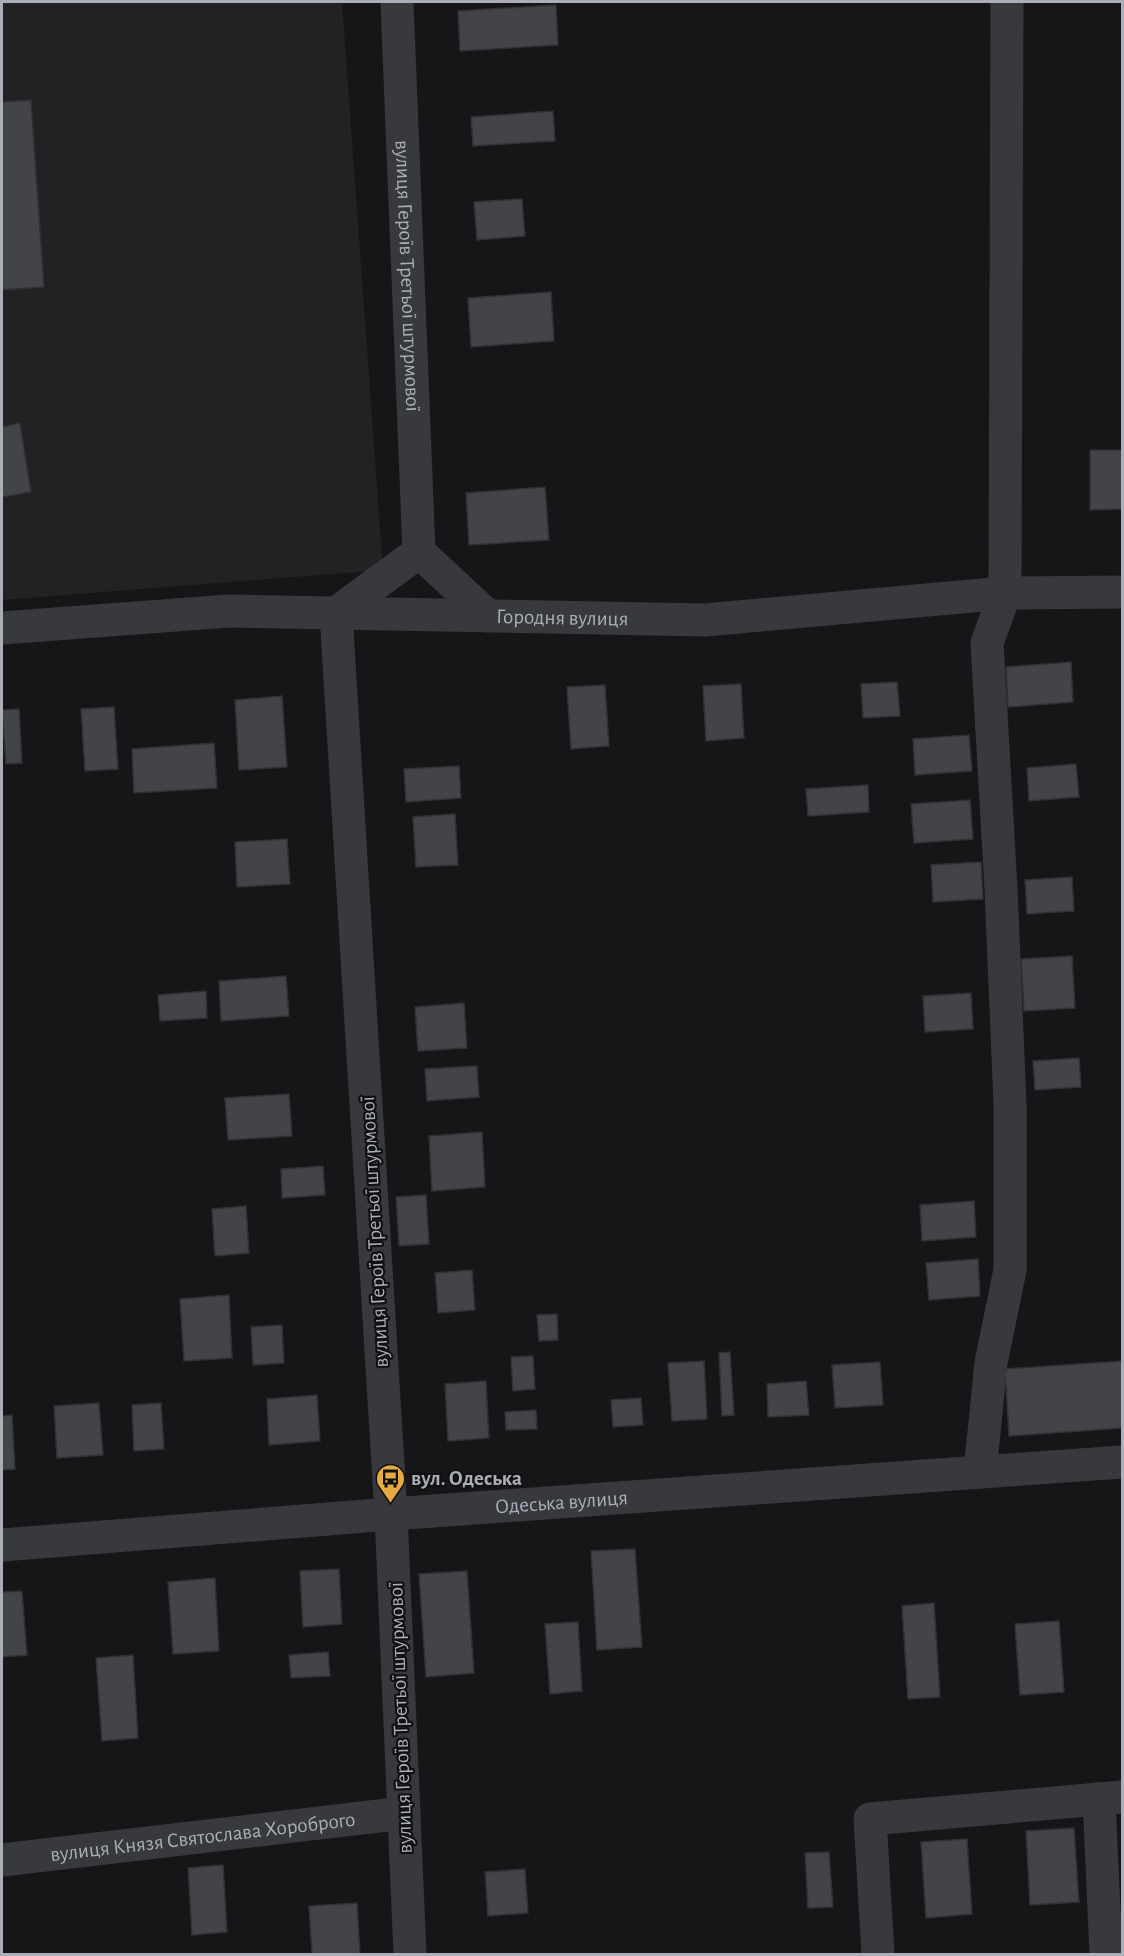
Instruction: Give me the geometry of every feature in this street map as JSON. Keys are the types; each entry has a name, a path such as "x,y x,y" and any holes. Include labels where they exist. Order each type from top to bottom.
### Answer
{"street":[{"name":"вулиця Героїв Третьої штурмової","path":"397,2 419,552"},
{"path":"980,1472 991,1363 1010,1270 1010,1104 987,643 1005,593 1007,2"},
{"path":"336,613 419,552 488,616"},
{"name":"Городня вулиця","path":"2,628 229,611 705,620 1005,593 1122,592"},
{"name":"вулиця Героїв Третьої штурмової","path":"336,613 391,1514 410,1954"},
{"name":"Одеська вулиця","path":"2,1545 391,1514 1122,1461"},
{"path":"878,1954 870,1819 1111,1798 1106,1954"},
{"name":"вулиця Князя Святослава Хороброго","path":"2,1860 404,1813"}],"shaded area":[{"path":"2,2 342,2 383,570 2,600"}],"building":[{"path":"556,5 558,45 460,51 458,11"},
{"path":"31,100 44,287 2,290 2,102"},
{"path":"553,111 555,141 473,146 471,117"},
{"path":"522,199 525,236 477,240 474,202"},
{"path":"551,292 554,341 471,347 468,298"},
{"path":"20,423 31,492 2,497 2,427"},
{"path":"1090,450 1122,450 1122,509 1090,510"},
{"path":"545,487 549,540 469,545 466,493"},
{"path":"1071,662 1073,702 1008,707 1006,667"},
{"path":"897,682 900,716 863,718 861,684"},
{"path":"741,684 744,738 706,741 703,686"},
{"path":"605,685 609,746 571,749 567,687"},
{"path":"282,696 287,767 239,770 235,700"},
{"path":"114,707 118,769 85,771 81,709"},
{"path":"19,709 22,763 6,764 2,710"},
{"path":"969,735 972,771 915,775 913,739"},
{"path":"214,743 217,788 134,793 132,749"},
{"path":"1076,764 1079,797 1029,801 1027,768"},
{"path":"459,766 461,798 406,802 404,769"},
{"path":"868,785 869,812 808,816 806,789"},
{"path":"970,800 973,839 914,843 911,804"},
{"path":"455,814 458,865 416,867 413,817"},
{"path":"287,839 290,884 237,887 235,842"},
{"path":"981,862 983,899 933,902 931,865"},
{"path":"1072,877 1074,911 1027,914 1025,880"},
{"path":"1072,956 1075,1008 1024,1011 1021,959"},
{"path":"286,976 289,1016 221,1021 219,981"},
{"path":"206,991 207,1018 160,1021 158,995"},
{"path":"971,993 973,1029 925,1032 923,996"},
{"path":"464,1003 467,1048 418,1051 415,1007"},
{"path":"1079,1058 1081,1087 1035,1090 1033,1061"},
{"path":"477,1066 479,1097 427,1101 425,1069"},
{"path":"289,1094 292,1136 228,1140 225,1098"},
{"path":"482,1132 485,1187 432,1191 429,1136"},
{"path":"323,1166 325,1195 282,1198 281,1169"},
{"path":"426,1195 429,1244 399,1246 396,1197"},
{"path":"974,1201 976,1237 922,1241 920,1205"},
{"path":"246,1206 249,1253 215,1256 212,1209"},
{"path":"978,1259 980,1296 929,1300 926,1263"},
{"path":"472,1270 475,1310 438,1313 435,1273"},
{"path":"229,1295 232,1358 184,1361 180,1299"},
{"path":"557,1314 558,1340 539,1341 537,1315"},
{"path":"282,1325 284,1363 253,1365 251,1327"},
{"path":"730,1352 734,1415 722,1416 719,1353"},
{"path":"533,1356 535,1389 513,1391 511,1357"},
{"path":"704,1361 707,1419 672,1421 668,1363"},
{"path":"1122,1361 1122,1428 1009,1436 1005,1369"},
{"path":"880,1362 883,1405 835,1408 832,1365"},
{"path":"486,1381 489,1438 448,1441 445,1384"},
{"path":"806,1381 809,1415 768,1417 767,1384"},
{"path":"317,1395 320,1441 269,1445 267,1399"},
{"path":"641,1398 643,1425 613,1427 611,1400"},
{"path":"99,1403 103,1455 57,1458 54,1406"},
{"path":"161,1403 164,1449 134,1451 132,1405"},
{"path":"536,1410 537,1429 506,1430 505,1412"},
{"path":"12,1415 15,1469 2,1470 2,1416"},
{"path":"635,1549 642,1647 597,1650 591,1551"},
{"path":"339,1569 342,1624 303,1627 300,1571"},
{"path":"467,1571 474,1673 426,1677 419,1574"},
{"path":"215,1578 219,1651 173,1654 168,1582"},
{"path":"22,1591 27,1655 2,1657 2,1592"},
{"path":"934,1603 940,1697 908,1699 902,1606"},
{"path":"1059,1621 1064,1692 1020,1695 1015,1624"},
{"path":"578,1622 582,1691 550,1694 545,1624"},
{"path":"328,1652 330,1676 291,1678 289,1655"},
{"path":"133,1655 138,1738 102,1741 96,1658"},
{"path":"1074,1828 1079,1902 1030,1905 1026,1831"},
{"path":"967,1839 972,1914 926,1918 921,1842"},
{"path":"829,1852 833,1907 808,1908 805,1853"},
{"path":"223,1865 227,1932 192,1935 188,1868"},
{"path":"525,1869 528,1913 488,1916 485,1872"},
{"path":"357,1903 360,1954 312,1954 309,1906"}],"place":[{"name":"вул. Одеська","path":"390,1504"}]}
